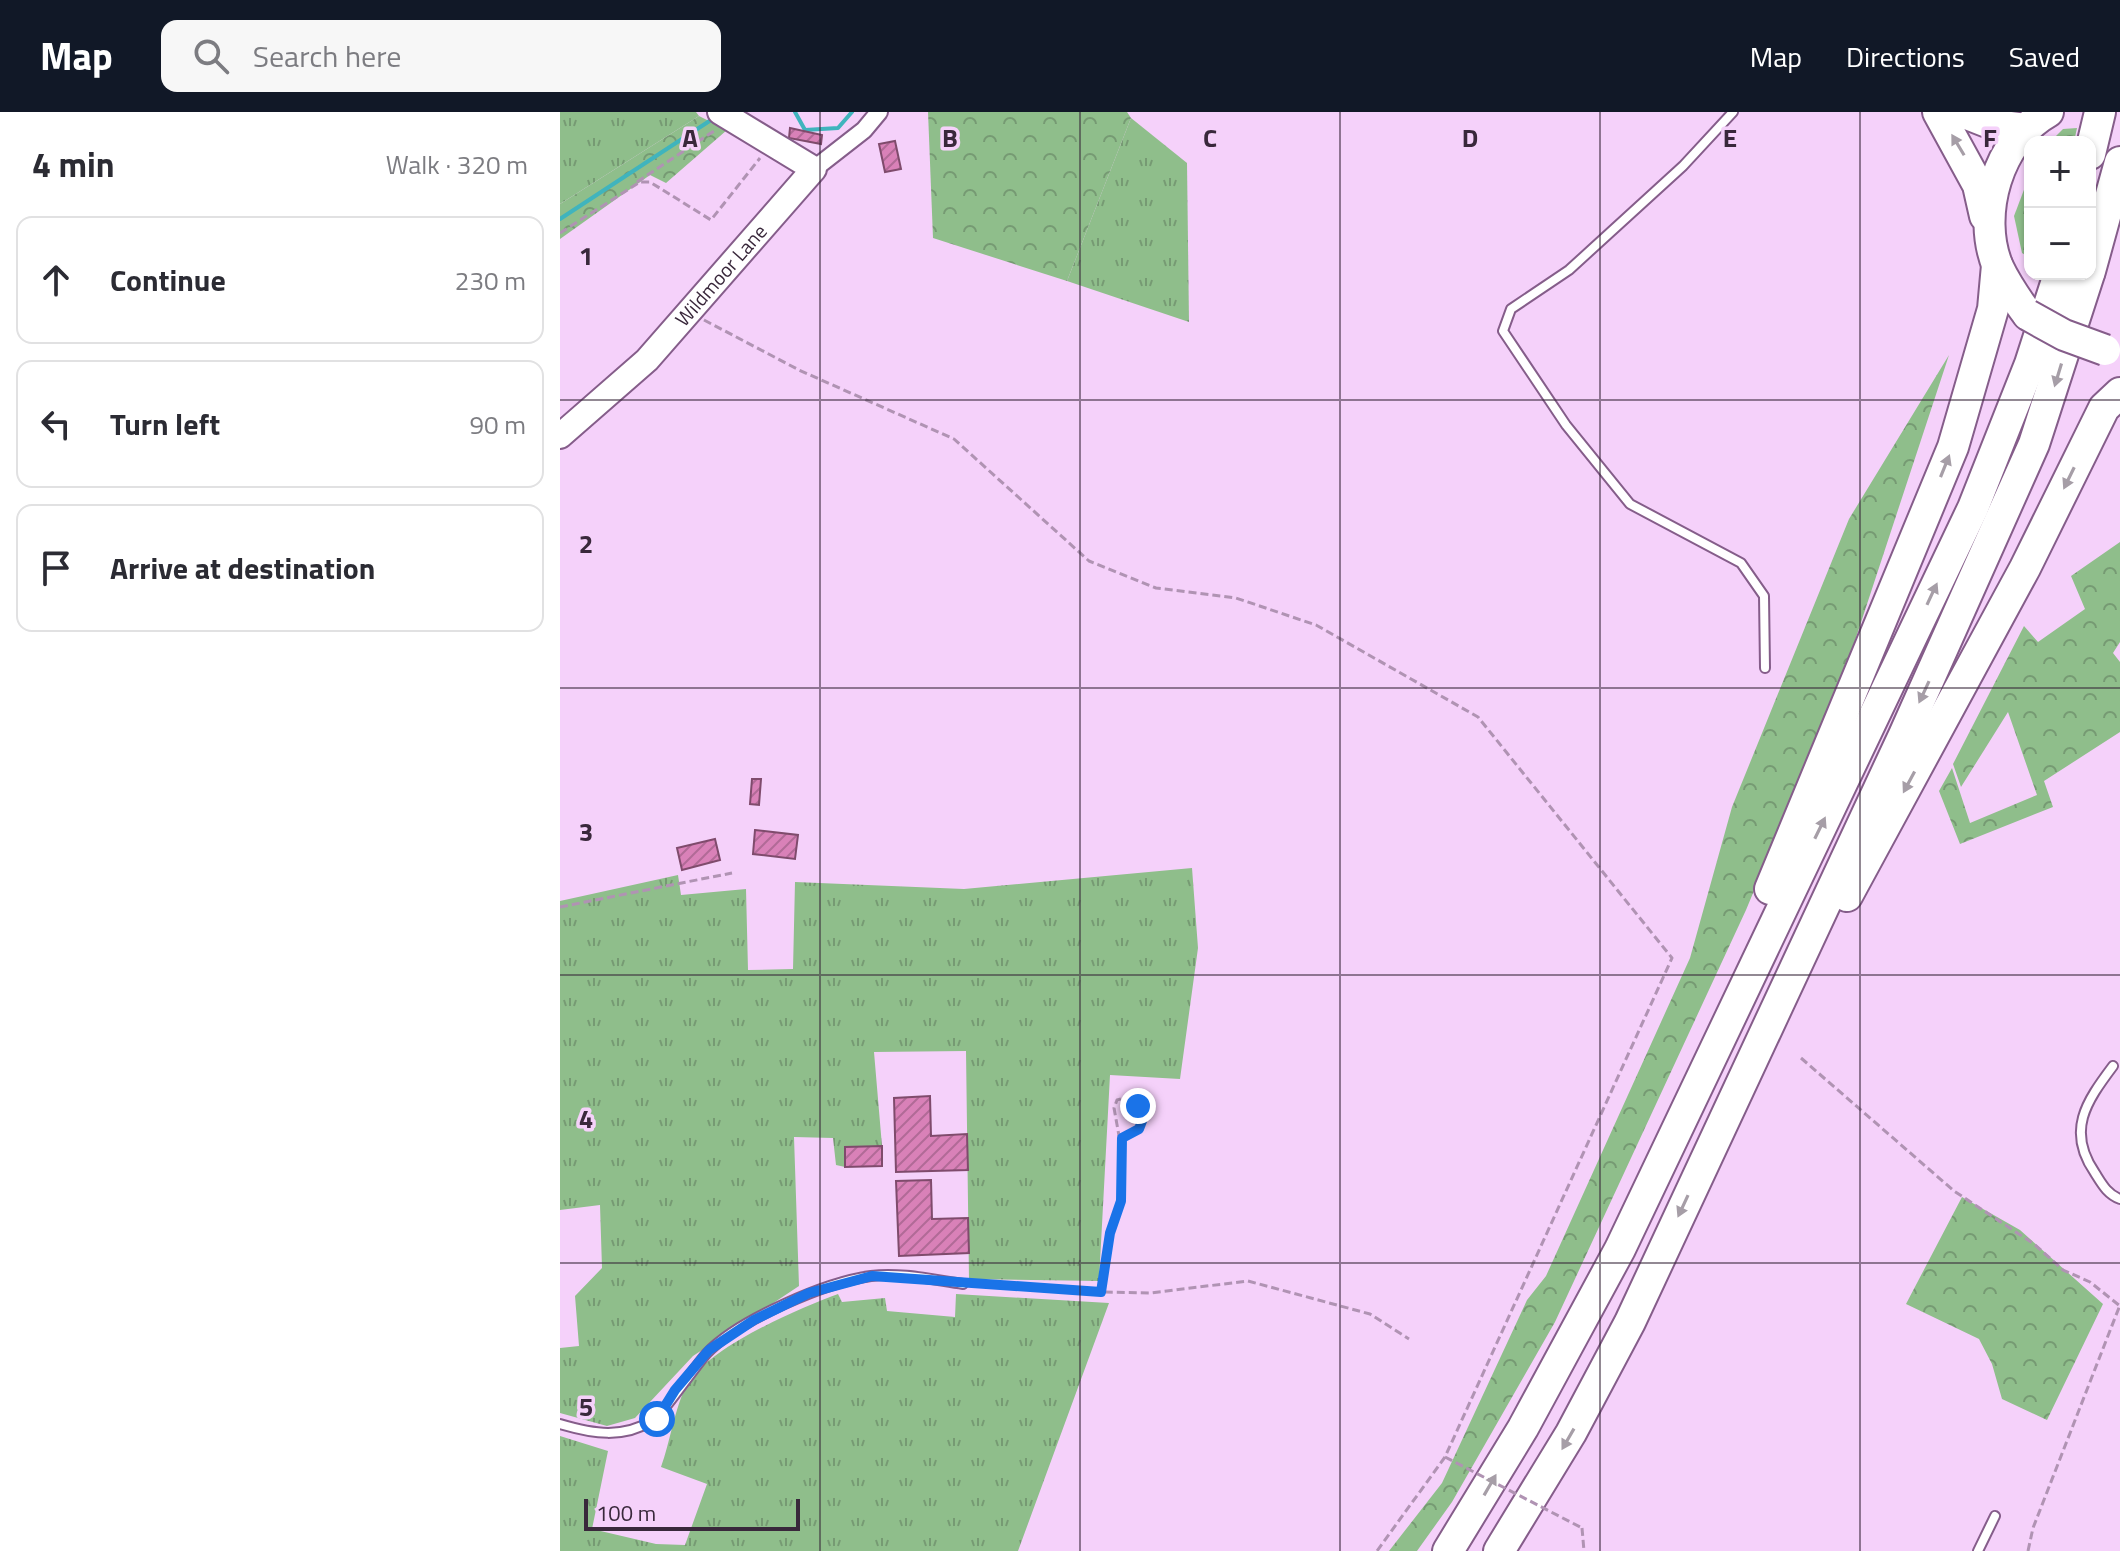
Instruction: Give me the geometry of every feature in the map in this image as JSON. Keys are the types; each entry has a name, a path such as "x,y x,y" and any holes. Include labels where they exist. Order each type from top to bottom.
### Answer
{"highway":[{"path":"1620,1249 1953,447 1993,309 1997,265 1978,185 1938,112"},
{"path":"1962,112 1995,125 2038,118"},
{"path":"2094,136 2100,112"},
{"path":"1990,234 1994,190 2005,155 2038,118"},
{"path":"2096,251 2120,162"},
{"path":"1997,265 2028,315 2064,335 2113,351"},
{"path":"1448,1551 1530,1416 1620,1249 1973,508 2026,377 2057,280"},
{"path":"1499,1551 1571,1433 1630,1322 1992,542 2053,391 2088,280"},
{"path":"1703,1162 2025,568 2104,408 2120,393"}],"street":[{"name":"Wildmoor Lane","path":"560,436 647,360 814,169 864,130 879,112"},
{"path":"726,116 814,169"}],"lane":[{"path":"1733,112 1683,166 1569,270 1511,309 1503,331 1566,425 1630,504 1741,563 1764,596 1765,668"},
{"path":"2113,1066 2092,1095 2080,1128 2080,1141 2088,1163 2110,1195 2120,1199"},
{"path":"560,1424 615,1436 657,1419 675,1390 709,1350 754,1320 809,1293 872,1276 963,1284"},
{"path":"1978,1551 1995,1516"}],"path":[{"path":"560,233 726,116"},
{"path":"630,186 650,182 711,220 755,167 767,141"},
{"path":"690,312 799,370 954,439 1089,561 1156,588 1236,598 1316,625 1478,717 1672,958 1445,1457 1377,1551"},
{"path":"560,907 732,873"},
{"path":"1801,1058 1954,1191 2034,1244 2063,1270 2090,1282 2120,1306 2033,1528 2028,1551"},
{"path":"1101,1292 1110,1233 1121,1201 1122,1138 1114,1108 1117,1100 1124,1098 1138,1106 1142,1121 1139,1129 1122,1138"},
{"path":"963,1284 1150,1293 1248,1281 1370,1314 1409,1339"},
{"path":"1445,1457 1582,1528 1584,1551"}],"green space":[{"path":"560,112 696,112 699,116 560,204"},
{"path":"928,112 1127,112 1131,118 1067,281 933,238"},
{"path":"699,116 727,130 666,183 650,175 560,239 560,204"},
{"path":"1131,118 1187,163 1189,322 1067,281"},
{"path":"2077,128 2075,136 2056,136 2063,129"},
{"path":"2024,190 2024,254 2022,253 2014,216"},
{"path":"1949,355 1844,674 1746,910 1555,1322 1452,1502 1417,1551 1389,1551 1442,1483 1527,1300 1546,1276 1690,958 1732,807 1849,519"},
{"path":"2120,542 2120,642 2113,653 2120,662 2120,732 2044,781 2053,807 1960,844 1939,791 1952,768 1970,823 2037,795 2008,712 1961,787 1953,764 2024,626 2038,642 2085,609 2071,576"},
{"path":"1192,868 1198,948 1180,1079 1110,1075 1099,1281 969,1279 966,1051 874,1052 882,1146 845,1147 845,1167 836,1165 833,1138 794,1137 799,1286 693,1356 635,1418 607,1426 560,1413 560,1348 579,1346 575,1296 602,1268 600,1205 560,1210 560,901 678,875 681,895 746,889 748,970 793,969 795,882 964,889"},
{"path":"1962,1197 2020,1230 2103,1304 2047,1420 2002,1399 1992,1364 1979,1339 1906,1304"},
{"path":"838,1294 842,1302 885,1298 887,1311 955,1317 956,1294 1109,1303 1018,1551 560,1551 560,1436 608,1451 592,1529 656,1544 685,1545 707,1484 661,1467 687,1385 698,1371 733,1343 778,1319"}],"building":[{"path":"790,128 822,135 821,144 789,138"},
{"path":"895,141 901,169 885,172 879,144"},
{"path":"752,779 761,779 759,805 750,804"},
{"path":"755,830 798,835 795,859 753,854"},
{"path":"715,839 720,860 682,870 677,848"},
{"path":"930,1096 931,1136 967,1134 968,1170 896,1172 894,1098"},
{"path":"882,1146 882,1166 845,1167 845,1147"},
{"path":"931,1180 932,1219 968,1218 969,1253 899,1256 896,1181"}],"waterway":[{"path":"795,112 805,130 838,128 852,112"},
{"path":"560,219 714,118"}],"route":[{"path":"657,1419 675,1390 709,1350 754,1320 809,1293 872,1276 1101,1292 1107,1273 1110,1233 1121,1201 1122,1138 1139,1129 1142,1121 1138,1106"}]}
